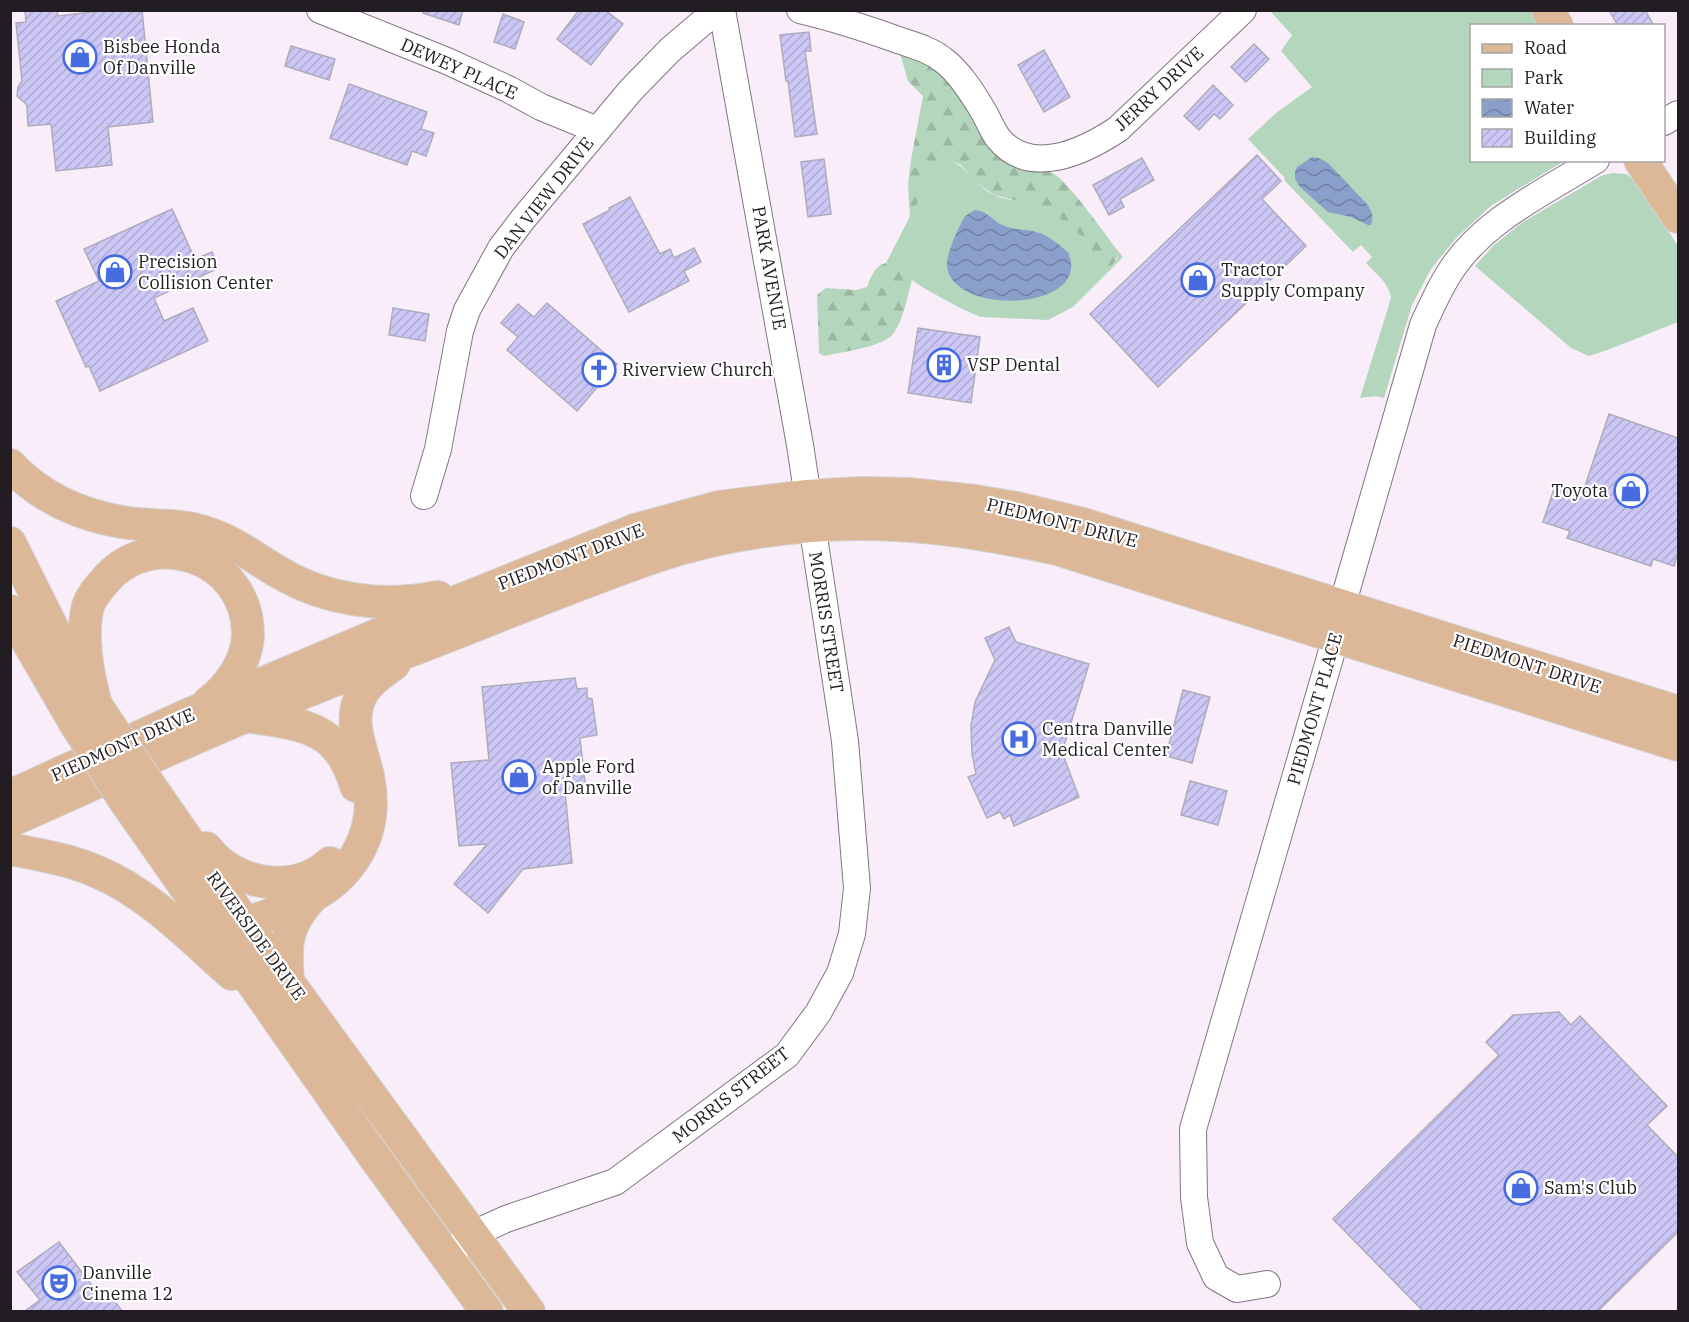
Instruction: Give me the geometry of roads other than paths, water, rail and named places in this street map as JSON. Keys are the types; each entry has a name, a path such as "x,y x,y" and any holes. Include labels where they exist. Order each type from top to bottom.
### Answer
{"main road":[{"path":"1548,10 1556,24"},
{"path":"1641,162 1678,217"},
{"path":"10,465 37,489 63,504 123,523 177,526 203,531 227,541 308,587 337,596 395,603 424,600 461,592 489,604 475,631 394,663 365,689 358,700 356,731 371,798 371,815 367,835 362,847 348,866 332,883 300,909 293,922 286,956 274,988 233,975 180,927 116,880 80,865 10,849"},
{"name":"PIEDMONT DRIVE","path":"809,511 861,493 909,494 1017,508 1083,524 1678,712"},
{"name":"PIEDMONT DRIVE","path":"10,821 489,604 635,530 719,507 809,511 855,524 940,527 1057,549 1678,745"},
{"name":"RIVERSIDE DRIVE","path":"10,543 58,639 86,714"},
{"path":"86,714 90,682 85,633 88,606 95,593 108,576 136,558 174,553 192,556 222,573 236,589 244,605 248,622 248,639 244,656 228,684 199,710 183,717"},
{"name":"PIEDMONT DRIVE","path":"10,796 183,717 446,606 489,604"},
{"name":"RIVERSIDE DRIVE","path":"10,611 86,714 137,792 199,905 274,988 473,1235 529,1311"},
{"path":"169,814 185,825 221,864 249,879 270,883 295,881 327,866 339,854 349,839 356,819 358,801 357,787 343,755 332,741 315,730 301,725 245,716"},
{"name":"RIVERSIDE DRIVE","path":"137,792 169,814 245,923 274,988 373,1155 487,1311"},
{"path":"199,905 211,916 223,921 245,923 312,897"}],"street":[{"name":"DEWEY PLACE","path":"320,10 447,61 597,130"},
{"name":"DAN VIEW DRIVE","path":"424,496 438,450 460,331 467,310 501,248 632,90 670,50 717,10"},
{"name":"PARK AVENUE","path":"722,10 763,232 809,511"},
{"name":"JERRY DRIVE","path":"800,10 873,31 930,51 950,66 975,98 998,138 1008,149 1022,157 1033,159 1053,158 1072,153 1100,141 1118,129 1243,10"},
{"name":"PIEDMONT PLACE","path":"1267,1284 1237,1289 1216,1277 1200,1244 1194,1197 1193,1129 1336,637 1342,606 1420,336 1434,297 1462,255 1506,216 1593,162"},
{"name":"MORRIS STREET","path":"446,1256 473,1235 506,1218 608,1185 628,1174 787,1054 819,1013 840,973 852,934 857,888 845,741 809,511"}],"water":[{"path":"1312,157 1328,163 1367,204 1372,214 1371,225 1351,217 1328,212 1300,187 1295,179 1295,171 1297,167"},
{"path":"975,210 985,213 1004,226 1044,235 1068,252 1071,272 1061,286 1043,296 1020,300 995,300 973,294 955,283 947,267 948,255 965,216"}],"place":[{"name":"Bisbee Honda Of Danville","path":"80,57"},
{"name":"Precision Collision Center","path":"115,272"},
{"name":"Tractor Supply Company","path":"1198,280"},
{"name":"VSP Dental","path":"944,365"},
{"name":"Riverview Church","path":"599,370"},
{"name":"Toyota","path":"1631,491"},
{"name":"Centra Danville Medical Center","path":"1019,739"},
{"name":"Apple Ford of Danville","path":"519,777"},
{"name":"Sam's Club","path":"1521,1188"},
{"name":"Danville Cinema 12","path":"59,1283"}]}
